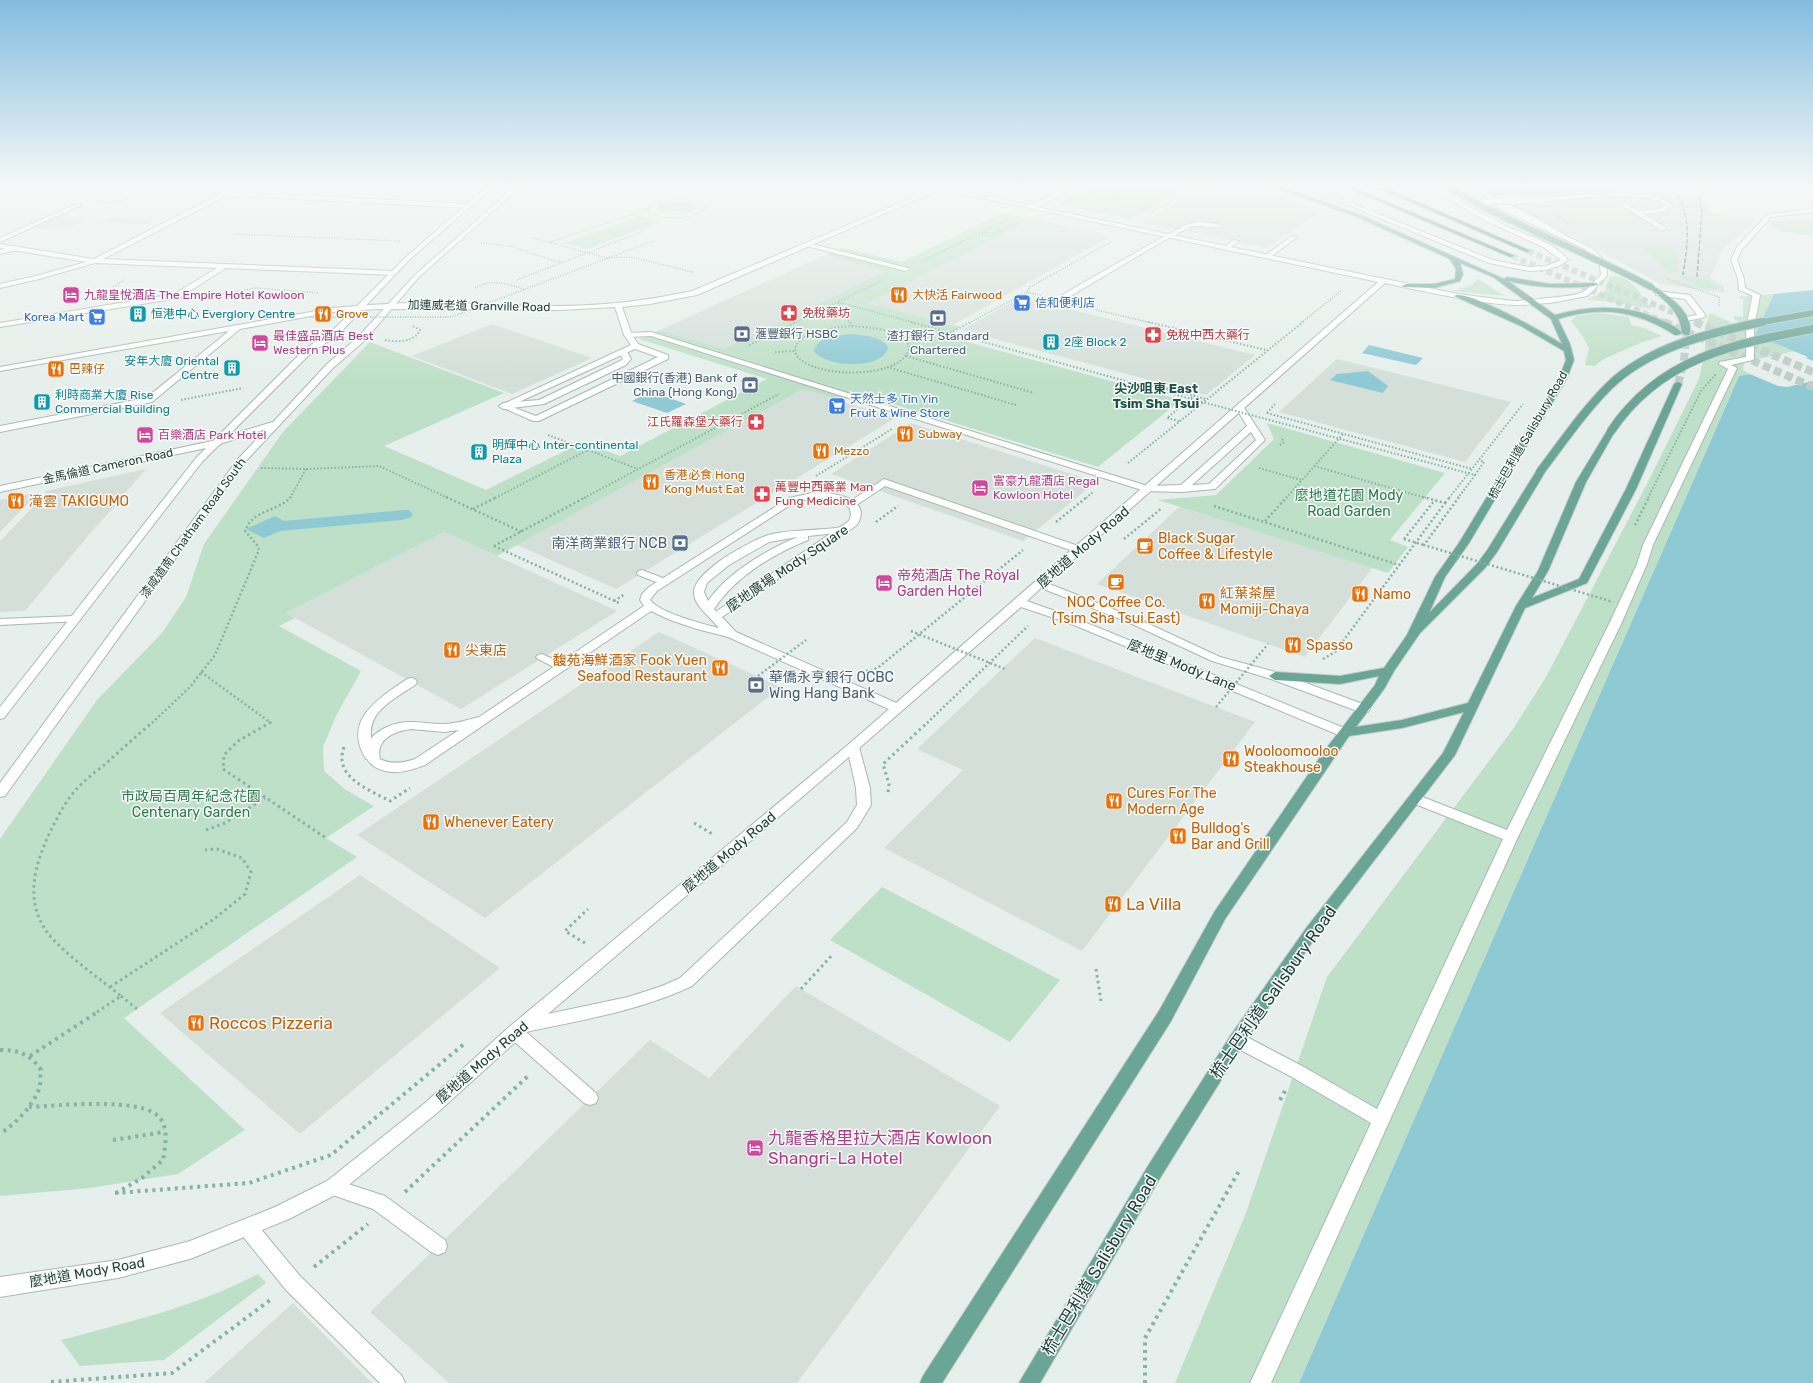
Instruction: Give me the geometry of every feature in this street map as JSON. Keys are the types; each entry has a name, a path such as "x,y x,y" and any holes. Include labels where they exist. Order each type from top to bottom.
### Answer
{"highway":[{"path":"1501,252 1512,256"}],"main road":[{"path":"1439,252 1495,276 1521,283 1561,287 1594,284"},
{"path":"1495,276 1554,318 1582,310 1620,310 1653,318 1682,333 1683,320 1678,307 1651,287 1581,252"},
{"path":"1406,286 1434,286 1458,280 1460,277 1460,270 1454,258"},
{"path":"1458,296 1487,306 1524,324 1567,350"},
{"name":"梳士巴利道 Salisbury Road","path":"1413,635 1466,583 1493,550 1540,472 1603,392 1626,371 1669,349 1709,336 1762,323 1813,313"},
{"name":"梳士巴利道 Salisbury Road","path":"930,1383 1165,1016 1220,915 1345,733 1380,686 1388,671 1413,635 1440,577 1464,543 1563,378 1570,360 1554,318"},
{"name":"梳士巴利道 Salisbury Road","path":"1029,1383 1154,1172 1237,1040 1312,931 1449,755 1521,606 1543,571 1581,482 1598,451 1623,413 1642,394 1662,378 1693,361 1727,348 1757,340 1813,329"},
{"path":"1521,606 1583,581 1631,489 1678,384"},
{"path":"1275,676 1340,680 1388,671"},
{"path":"1345,733 1402,724 1472,706"}],"street":[{"path":"32,252 95,261 394,273"},
{"path":"0,286 37,278 95,261 113,252"},
{"path":"0,715 199,460 309,350 335,333 416,252"},
{"name":"漆咸道南 Chatham Road South","path":"0,793 240,461 330,366 361,339 417,276 444,252"},
{"name":"加連威老道 Granville Road","path":"0,369 333,310 361,307 392,305 571,307 618,305 674,298 694,293 792,252"},
{"path":"835,252 906,269"},
{"path":"1066,295 1141,252"},
{"path":"1242,252 1458,296 1513,303 1569,298 1584,294 1593,288 1594,284 1604,276 1605,269 1602,262 1592,252"},
{"path":"1267,257 1274,252"},
{"path":"1464,252 1490,262 1529,269 1546,268 1557,265 1565,260 1561,254 1556,252"},
{"path":"1260,1383 1511,837 1616,622 1642,564 1648,544 1733,368 1723,364 1750,358 1750,328 1756,295 1742,289 1741,279 1734,260 1738,252"},
{"path":"0,325 176,296 225,266"},
{"name":"麼地道 Mody Road","path":"0,1287 118,1269 190,1250 248,1228 282,1213 333,1187 430,1108 520,1028 853,747 1018,602 1080,550 1383,281"},
{"path":"1659,293 1687,297 1702,316 1683,320"},
{"path":"618,305 628,335 635,346 665,357 536,418 503,406 541,402 623,363 627,360 623,352 635,346"},
{"path":"0,429 149,400 237,328"},
{"path":"628,335 650,334 1148,489 1212,487 1261,440 1240,408"},
{"name":"金馬倫道 Cameron Road","path":"0,489 217,442 276,423"},
{"path":"1182,489 1252,426"},
{"path":"852,504 884,482 1080,550"},
{"name":"麼地廣場 Mody Square","path":"732,634 712,613 852,523 857,516 856,510 852,504 842,499 817,495 792,500 649,592 646,596 646,604 650,608 674,618 701,627 732,634 896,708"},
{"path":"712,613 701,601 699,592 701,582 761,540 781,535 817,534 842,530"},
{"path":"712,613 712,601 725,587 781,547 817,534"},
{"path":"642,573 664,582"},
{"name":"麼地里 Mody Lane","path":"1040,584 1134,621 1216,659 1275,676 1364,709"},
{"name":"麼地里 Mody Lane","path":"1018,602 1073,621 1345,733"},
{"path":"411,682 385,699 373,711 366,723 362,735 364,746 374,761 385,767 403,768 412,766 428,758 650,608"},
{"path":"0,622 75,619"},
{"path":"542,657 562,667"},
{"path":"371,756 371,751 376,740 392,730 412,725 445,728 459,726 487,718"},
{"path":"520,1028 635,1002 664,993 686,982 852,825 864,805 862,783 853,747"},
{"path":"1415,799 1511,837"},
{"path":"520,1028 590,1098"},
{"path":"1237,1040 1296,1071 1382,1120"},
{"path":"333,1187 379,1202 438,1246"},
{"path":"248,1228 293,1283 395,1383"}],"path":[{"path":"527,252 561,263"},
{"path":"582,252 606,258 630,257 723,280"},
{"path":"517,280 591,252"},
{"path":"310,317 451,317 527,290 626,252"},
{"path":"725,357 941,252"},
{"path":"950,333 1028,292 1030,287 1094,252"},
{"path":"111,288 128,278"},
{"path":"503,283 527,290"},
{"path":"214,296 256,288 262,290 325,293"},
{"path":"863,671 873,670 880,666 1110,477 1345,288"},
{"path":"1028,292 1048,298"},
{"path":"838,302 852,326"},
{"path":"838,302 1150,388 1475,475"},
{"path":"1078,306 1267,350"},
{"path":"393,320 396,317"},
{"path":"381,340 400,341 418,334 420,330 418,328 410,326"},
{"path":"852,326 882,329 902,338 908,344 909,350 906,356 898,362 886,367 870,371 834,372 805,364 797,358 794,351 796,344 802,339 823,330 852,326"},
{"path":"906,356 1034,393"},
{"path":"886,367 1016,405"},
{"path":"1635,525 1701,391 1716,374"},
{"path":"494,546 802,381"},
{"path":"1150,388 1154,385 1206,399"},
{"path":"1179,421 1167,418 1199,392"},
{"path":"1319,661 1335,652 1445,502 1528,398"},
{"path":"1266,413 1278,402"},
{"path":"1266,413 1472,469"},
{"path":"1266,413 1273,424"},
{"path":"544,433 638,469"},
{"path":"1264,521 1343,434"},
{"path":"1278,447 1284,442 1280,436"},
{"path":"472,509 588,450"},
{"path":"1424,545 1484,462 1479,460"},
{"path":"1262,462 1257,467 1301,480"},
{"path":"257,468 306,469 379,466 522,532"},
{"path":"1314,466 1445,502"},
{"path":"137,1010 65,950 48,933 40,918 32,894 35,870 45,843 58,816 70,797 85,781 155,720 190,687 215,655 259,550 258,546 245,531 245,528 255,517 281,504 289,498 306,469"},
{"path":"1436,500 1404,539 1613,602"},
{"path":"1208,504 1400,565"},
{"path":"875,523 900,505"},
{"path":"1122,540 1164,506"},
{"path":"911,631 1005,669"},
{"path":"758,676 806,640"},
{"path":"793,641 807,647"},
{"path":"1216,707 1268,644"},
{"path":"1255,652 1263,655"},
{"path":"201,672 272,722 238,741 224,755 224,769 326,838"},
{"path":"206,830 225,823 265,798"},
{"path":"694,823 714,835"},
{"path":"708,840 720,830"},
{"path":"110,987 214,919 245,894 251,872 242,858 217,849 205,850"},
{"path":"585,943 565,931 588,909"},
{"path":"579,948 591,938"},
{"path":"800,989 833,954"},
{"path":"1096,969 1101,1001"},
{"path":"30,1056 121,996"},
{"path":"29,1107 118,1104 136,1106 156,1114 164,1125 166,1141 163,1160 142,1178 115,1193 249,1183 331,1155 470,1039"},
{"path":"0,1050 16,1050 30,1056 41,1070 40,1088 29,1107 10,1127 0,1134"},
{"path":"113,1140 164,1132"},
{"path":"1145,1383 1145,1338 1240,1169"},
{"path":"51,1382 77,1382 172,1374 293,1283"}],"shaded area":[{"path":"969,252 1083,252 953,325 868,303"},
{"path":"1601,252 1720,252 1717,263 1710,278 1724,286 1724,293 1661,284"},
{"path":"825,255 886,271 724,349 660,330"},
{"path":"1020,297 1255,355 1206,395 962,330"},
{"path":"492,324 592,358 512,394 412,356"},
{"path":"1337,359 1511,402 1465,462 1279,412"},
{"path":"803,389 895,418 616,589 517,545"},
{"name":"富豪九龍酒店 Regal Kowloon Hotel","path":"911,423 1096,482 1023,541 831,474"},
{"path":"146,469 119,500 49,504 120,501 92,531 25,611 0,612 0,541 35,505 46,491"},
{"path":"38,493 0,532 0,500"},
{"path":"1179,507 1373,567 1305,657 1097,584"},
{"path":"444,532 617,611 461,709 286,613"},
{"path":"659,632 781,687 485,918 357,835"},
{"path":"1035,638 1255,722 1082,951 884,848 963,770 917,749"},
{"path":"360,875 500,968 300,1134 160,1013"},
{"name":"九龍香格里拉大酒店 Kowloon Shangri-La Hotel","path":"796,986 1000,1106 797,1383 449,1383 370,1312 650,1040 709,1078"},
{"path":"293,1303 372,1383 204,1383"}],"green space":[{"name":"市政局百周年紀念花園 Centenary Garden","path":"833,252 857,252 902,262 924,252 969,252 868,303 960,327 945,336 1181,400 1098,467 850,391 835,399 803,389 497,556 444,532 286,613 295,618 279,626 361,671 336,716 323,747 324,771 346,790 374,806 326,838 357,857 124,1018 245,1130 178,1174 90,1188 0,1196 0,839 97,700 162,633 186,597 204,544 283,432 370,342 504,393 384,446 486,490 583,442 620,456 767,379 639,339 660,330 724,349 886,271 825,255"},
{"path":"1647,252 1675,252 1678,260 1678,273 1669,272"},
{"path":"1678,275 1711,280 1710,282 1719,286 1717,289 1698,287"},
{"path":"1610,276 1624,278 1630,282 1652,309 1604,301 1587,300 1605,291"},
{"path":"1478,279 1505,296 1451,291 1469,286"},
{"path":"1774,294 1755,335 1795,351 1744,362 1743,370 1750,374 1739,376 1299,1383 1175,1383 1246,1213 1327,977 1513,729 1546,677 1649,480 1699,379 1705,350 1705,327 1710,313 1737,325 1744,324 1734,319 1734,316 1743,317 1743,301 1745,300 1737,297"},
{"path":"1599,313 1629,317 1631,325 1644,328 1662,336 1640,343 1604,359 1594,366 1585,365 1589,348 1582,335 1571,321 1576,316"},
{"name":"麼地道花園 Mody Road Garden","path":"1267,423 1445,473 1390,540 1408,547 1388,573 1158,500 1216,495 1274,439"},
{"path":"882,887 1060,980 1010,1042 830,940"},
{"path":"258,1274 266,1283 164,1360 80,1366 61,1340 137,1320 186,1305 234,1286"}],"water":[{"path":"1813,290 1813,361 1806,358 1808,357 1755,335 1774,294"},
{"path":"854,334 872,337 885,343 888,347 884,354 876,360 854,364 830,361 820,357 814,351 816,346 825,339"},
{"path":"1369,345 1423,358 1416,365 1362,353"},
{"path":"1368,371 1388,386 1383,393 1330,380 1337,374"},
{"path":"1750,374 1778,386 1787,387 1813,381 1813,1383 1299,1383 1739,376"},
{"path":"650,391 686,404 667,413 632,401"},
{"path":"409,510 413,514 411,517 402,520 280,531 264,538 246,529 275,516 284,521"}],"tunnel":[{"path":"1529,252 1698,323"},
{"path":"1512,256 1666,323"},
{"path":"1664,322 1813,387"},
{"path":"1695,322 1813,372"},
{"path":"1678,384 1684,361 1686,333"}],"railway":[{"path":"1683,275 1686,252"},
{"path":"1697,277 1699,252"}],"place":[{"name":"九龍皇悅酒店 The Empire Hotel Kowloon","path":"71,295"},
{"name":"大快活 Fairwood","path":"899,295"},
{"name":"信和便利店","path":"1022,303"},
{"name":"免稅藥坊","path":"789,313"},
{"name":"恒港中心 Everglory Centre","path":"138,314"},
{"name":"Grove","path":"323,314"},
{"name":"Korea Mart","path":"97,317"},
{"name":"渣打銀行 Standard Chartered","path":"938,318"},
{"name":"滙豐銀行 HSBC","path":"742,334"},
{"name":"免稅中西大藥行","path":"1153,335"},
{"name":"2座 Block 2","path":"1051,342"},
{"name":"最佳盛品酒店 Best Western Plus","path":"260,343"},
{"name":"安年大廈 Oriental Centre","path":"232,368"},
{"name":"巴辣仔","path":"56,369"},
{"name":"中國銀行(香港) Bank of China (Hong Kong)","path":"750,385"},
{"name":"利時商業大廈 Rise Commercial Building","path":"42,402"},
{"name":"天然士多 Tin Yin Fruit & Wine Store","path":"837,406"},
{"name":"江氏羅森堡大藥行","path":"756,422"},
{"name":"Subway","path":"905,434"},
{"name":"百樂酒店 Park Hotel","path":"145,435"},
{"name":"Mezzo","path":"821,451"},
{"name":"明輝中心 Inter-continental Plaza","path":"479,452"},
{"name":"香港必食 Hong Kong Must Eat","path":"651,482"},
{"name":"富豪九龍酒店 Regal Kowloon Hotel","path":"980,488"},
{"name":"萬豐中西藥業 Man Fung Medicine","path":"762,494"},
{"name":"滝雲 TAKIGUMO","path":"16,501"},
{"name":"南洋商業銀行 NCB","path":"680,543"},
{"name":"Black Sugar Coffee & Lifestyle","path":"1145,546"},
{"name":"NOC Coffee Co. (Tsim Sha Tsui East)","path":"1116,582"},
{"name":"帝苑酒店 The Royal Garden Hotel","path":"884,583"},
{"name":"Namo","path":"1360,594"},
{"name":"紅葉茶屋 Momiji-Chaya","path":"1207,601"},
{"name":"Spasso","path":"1293,645"},
{"name":"尖東店","path":"452,650"},
{"name":"馥苑海鮮酒家 Fook Yuen Seafood Restaurant","path":"720,668"},
{"name":"華僑永亨銀行 OCBC Wing Hang Bank","path":"756,685"},
{"name":"Wooloomooloo Steakhouse","path":"1231,759"},
{"name":"Cures For The Modern Age","path":"1114,801"},
{"name":"Whenever Eatery","path":"431,822"},
{"name":"Bulldog's Bar and Grill","path":"1178,836"},
{"name":"La Villa","path":"1113,904"},
{"name":"Roccos Pizzeria","path":"196,1023"},
{"name":"九龍香格里拉大酒店 Kowloon Shangri-La Hotel","path":"755,1148"}],"district":[{"name":"尖沙咀東 East Tsim Sha Tsui","path":"1156,396"}]}
